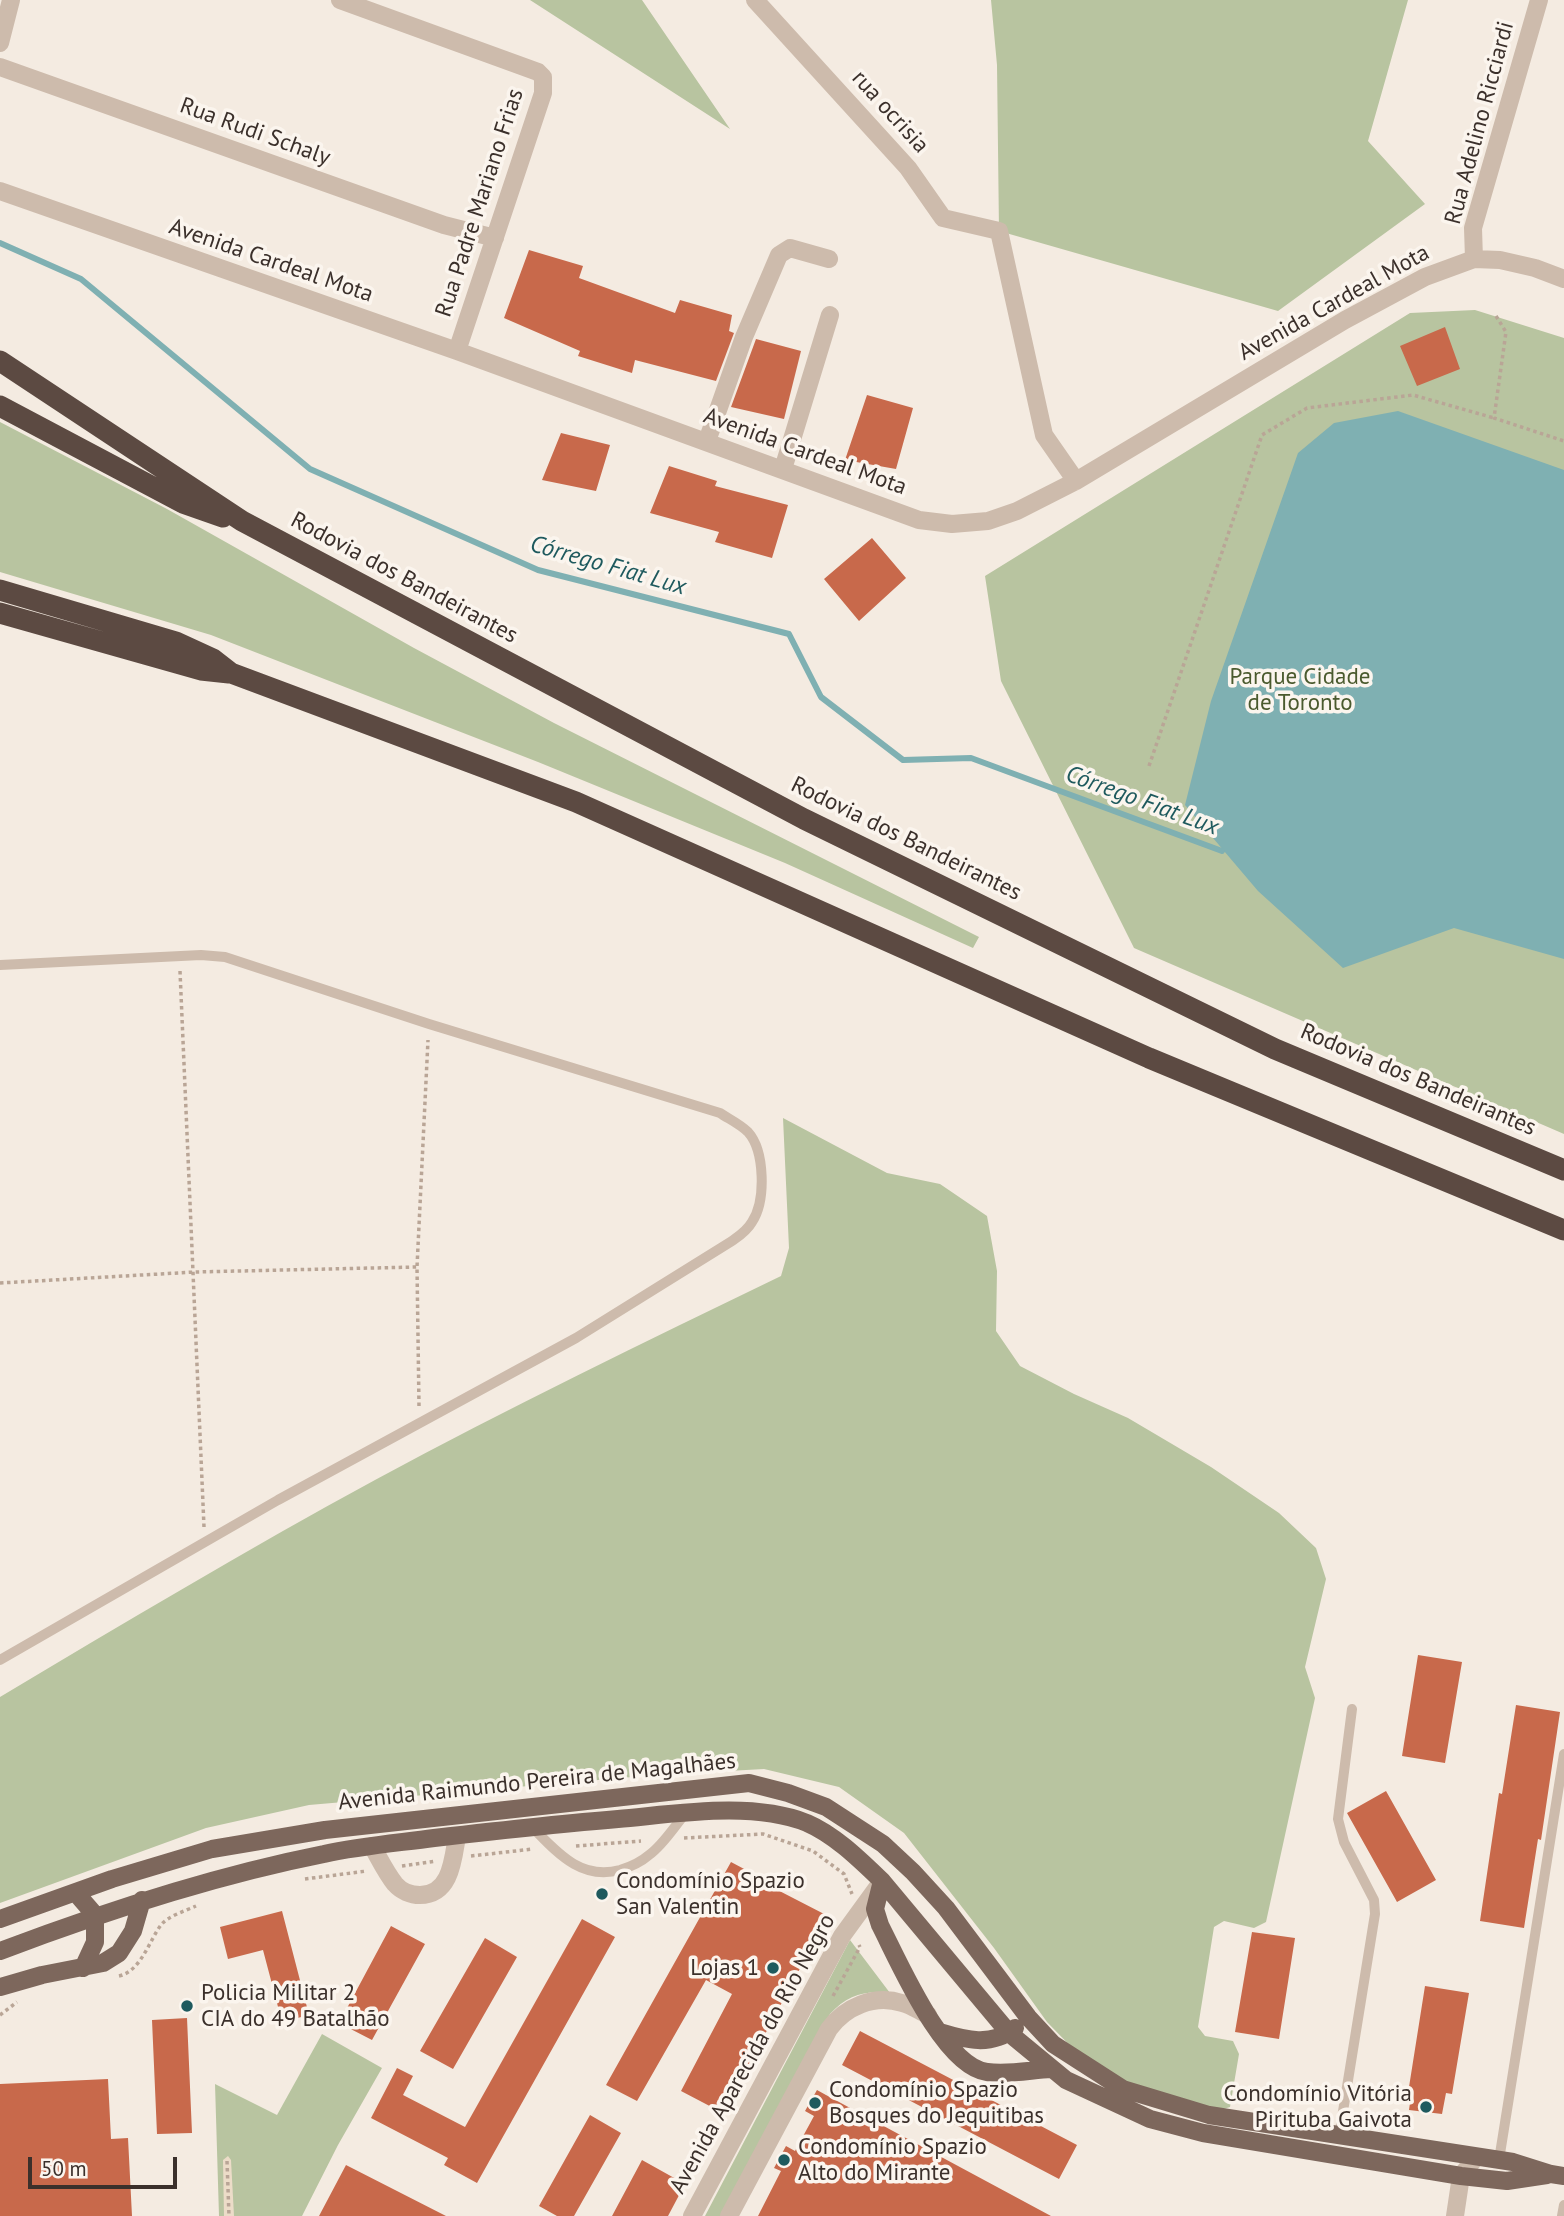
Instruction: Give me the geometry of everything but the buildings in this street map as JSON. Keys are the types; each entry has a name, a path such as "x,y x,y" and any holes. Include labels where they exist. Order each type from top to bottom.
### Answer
{"highway":[{"path":"0,361 242,521"},
{"path":"0,407 183,503 211,515 242,521"},
{"name":"Rodovia dos Bandeirantes","path":"242,521 817,825 1275,1049 1564,1170"},
{"path":"0,590 176,642 213,659 232,673"},
{"path":"0,613 201,670 232,673 576,802 1149,1058 1564,1230"}],"main road":[{"name":"Avenida Raimundo Pereira de Magalhães","path":"0,1919 212,1849 325,1829 749,1783 826,1807 883,1844 913,1871 946,1908 1028,2017 1053,2044 1123,2089 1209,2115 1513,2162 1557,2175"},
{"name":"Avenida Raimundo Pereira de Magalhães","path":"0,1951 142,1899 325,1853 531,1826 685,1814 737,1812 779,1815 808,1824 840,1844 882,1881 1009,2033 1051,2068 1066,2080 1150,2119 1190,2129 1461,2176 1507,2181 1557,2175"},
{"path":"913,1871 882,1881 875,1909 880,1925 928,2015 952,2052 969,2067 986,2072 1051,2068"},
{"path":"76,1893 95,1915 95,1942 83,1968"},
{"path":"2,1988 42,1975 103,1963 118,1952 133,1931 142,1899"},
{"path":"940,2032 971,2041 988,2041 1009,2033 1028,2017"}],"street":[{"path":"0,43 10,0"},
{"name":"Rua Padre Mariano Frias","path":"340,0 538,72 543,77 543,93 457,351"},
{"name":"rua ocrisia","path":"755,0 908,168 943,218 999,231 1044,435 1076,481"},
{"name":"Rua Adelino Ricciardi","path":"1475,259 1473,228 1539,0"},
{"name":"Rua Rudi Schaly","path":"0,67 444,225 495,238"},
{"name":"Avenida Cardeal Mota","path":"0,191 457,351 919,520 952,524 998,518 1076,481 1345,320 1425,277 1475,259 1500,260 1535,268 1564,279"},
{"path":"707,441 744,337 779,255 790,248 829,259"},
{"path":"783,469 830,315"},
{"path":"372,1846 394,1883 402,1890 421,1895 437,1889 449,1876 457,1836"},
{"name":"Avenida Aparecida do Rio Negro","path":"692,2216 842,1936 882,1881"},
{"path":"729,2216 838,2016 861,2004 885,2000 903,2003 928,2015"},
{"path":"1450,2154 1461,2176"},
{"path":"1455,2216 1461,2176 1476,2157"}],"lane":[{"path":"0,965 180,956 225,957 429,1024 720,1114 747,1130 754,1141 761,1166 760,1205 753,1222 745,1232 576,1338 419,1423 0,1660"},
{"path":"1339,2136 1375,1914 1374,1900 1345,1842 1338,1819 1352,1709"},
{"path":"1499,2160 1564,1754"},
{"path":"531,1826 573,1865 586,1871 615,1871 650,1855 685,1814"},
{"path":"1562,2216 1564,2205"}],"path":[{"path":"1494,418 1506,331 1496,316"},
{"path":"1150,766 1262,435 1307,408 1413,395 1564,441"},
{"path":"180,956 205,1543"},
{"path":"419,1423 417,1267 429,1024"},
{"path":"0,1283 195,1272 417,1267"},
{"path":"227,2161 229,2216"}],"green space":[{"path":"530,0 642,0 730,129"},
{"path":"991,0 1408,0 1368,141 1425,204 1278,311 999,231 997,65"},
{"name":"Parque Cidade de Toronto","path":"1475,310 1564,338 1564,1134 1134,948 1001,681 985,576 1410,313"},
{"path":"0,422 167,509 414,648 554,723 979,937 973,948 785,863 538,762 211,635 0,572"},
{"path":"783,1118 887,1173 940,1184 987,1216 997,1271 996,1331 1020,1366 1128,1418 1211,1467 1279,1513 1316,1548 1326,1579 1305,1667 1315,1698 1266,1922 1254,1928 1224,1921 1214,1927 1198,2027 1205,2036 1233,2041 1239,2054 1230,2107 1214,2112 1131,2086 1084,2060 1047,2022 994,1948 904,1833 839,1787 764,1769 656,1775 309,1805 206,1828 0,1903 0,1697 233,1559 425,1453 781,1276 789,1248"},
{"path":"850,1940 890,1993 857,1995 843,2002 830,2014 724,2216 705,2216"},
{"path":"322,2034 382,2068 302,2216 219,2216 215,2084 277,2115"}],"shaded area":[{"path":"228,2156 231,2160 234,2216 224,2216 223,2160"}],"water":[{"path":"1398,411 1564,470 1564,959 1454,928 1343,968 1258,891 1185,805 1211,701 1298,453 1334,423"}],"waterway":[{"name":"Córrego Fiat Lux","path":"0,243 81,279 310,469 538,570 789,634 821,697 903,760 971,758 1222,851"}],"place":[{"name":"Condomínio Spazio San Valentin","path":"602,1894"},
{"name":"Lojas 1","path":"773,1968"},
{"name":"Policia Militar 2 CIA do 49 Batalhão","path":"187,2006"},
{"name":"Condomínio Spazio Bosques do Jequitibas","path":"815,2103"},
{"name":"Condomínio Vitória Pirituba Gaivota","path":"1426,2107"},
{"name":"Condomínio Spazio Alto do Mirante","path":"784,2160"}]}
